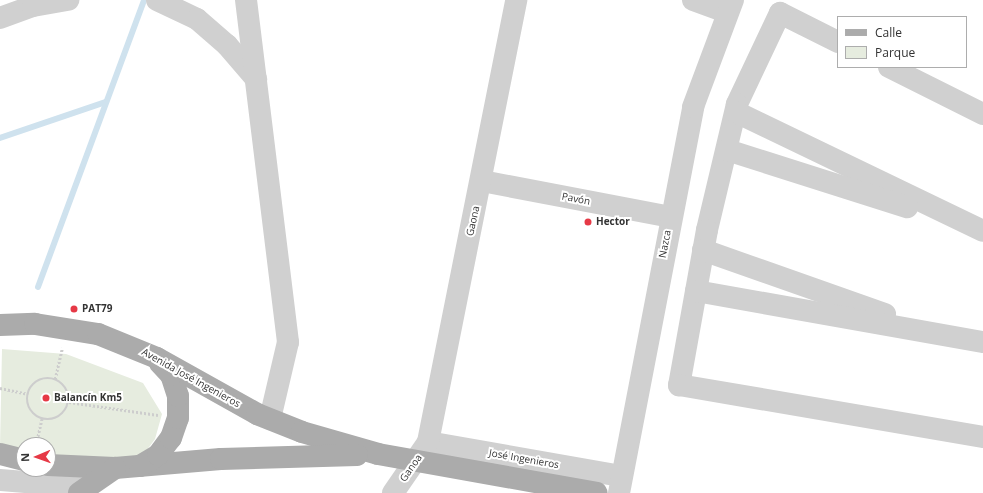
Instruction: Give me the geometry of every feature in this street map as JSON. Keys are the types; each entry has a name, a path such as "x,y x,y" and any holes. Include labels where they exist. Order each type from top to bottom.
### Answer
{"main road":[{"name":"Avenida José Ingenieros","path":"0,325 66,327 104,336 157,358 270,419 378,454 416,462 597,493"},
{"path":"140,466 158,454 171,438 178,418 178,396 171,376 157,358"},
{"path":"0,454 16,458"},
{"name":"Avenida José Ingenieros","path":"56,465 115,468 221,459 378,454"},
{"name":"Avenida José Ingenieros","path":"83,490 115,468"}],"street":[{"path":"0,18 33,6 68,0"},
{"path":"150,0 164,0"},
{"path":"157,0 198,19 227,45 256,79"},
{"path":"246,0 288,342 270,419"},
{"name":"Gaona","path":"428,442 482,181 516,0"},
{"path":"693,0 729,6"},
{"name":"Nazca","path":"619,485 670,217 693,106 729,6"},
{"path":"837,42 780,13 736,112 703,250 679,385 983,437"},
{"path":"891,68 983,114"},
{"path":"736,112 982,231"},
{"path":"727,150 982,231"},
{"name":"Pavón","path":"482,181 670,217"},
{"path":"703,250 949,336"},
{"path":"696,291 983,342"},
{"name":"Ganoa","path":"393,493 416,462 428,442"},
{"name":"José Ingenieros","path":"428,442 619,485"},
{"name":"Avenida José Ingenieros","path":"0,480 83,490"}],"path":[{"path":"55,379 66,327"},
{"path":"55,379 66,388 69,402 59,417 42,419 30,410 28,394 38,381 55,379"},
{"path":"0,388 28,394"},
{"path":"69,402 178,418"},
{"path":"37,437 42,419"}],"green space":[{"path":"2,349 66,354 143,383 162,414 155,439 144,454 117,461 56,457 56,437 16,437 16,449 0,446"}],"waterway":[{"path":"38,287 144,0"},
{"path":"0,138 106,102"}],"place":[{"name":"Hector","path":"588,222"},
{"name":"PAT79","path":"74,309"},
{"name":"Balancín Km5","path":"46,398"}]}
